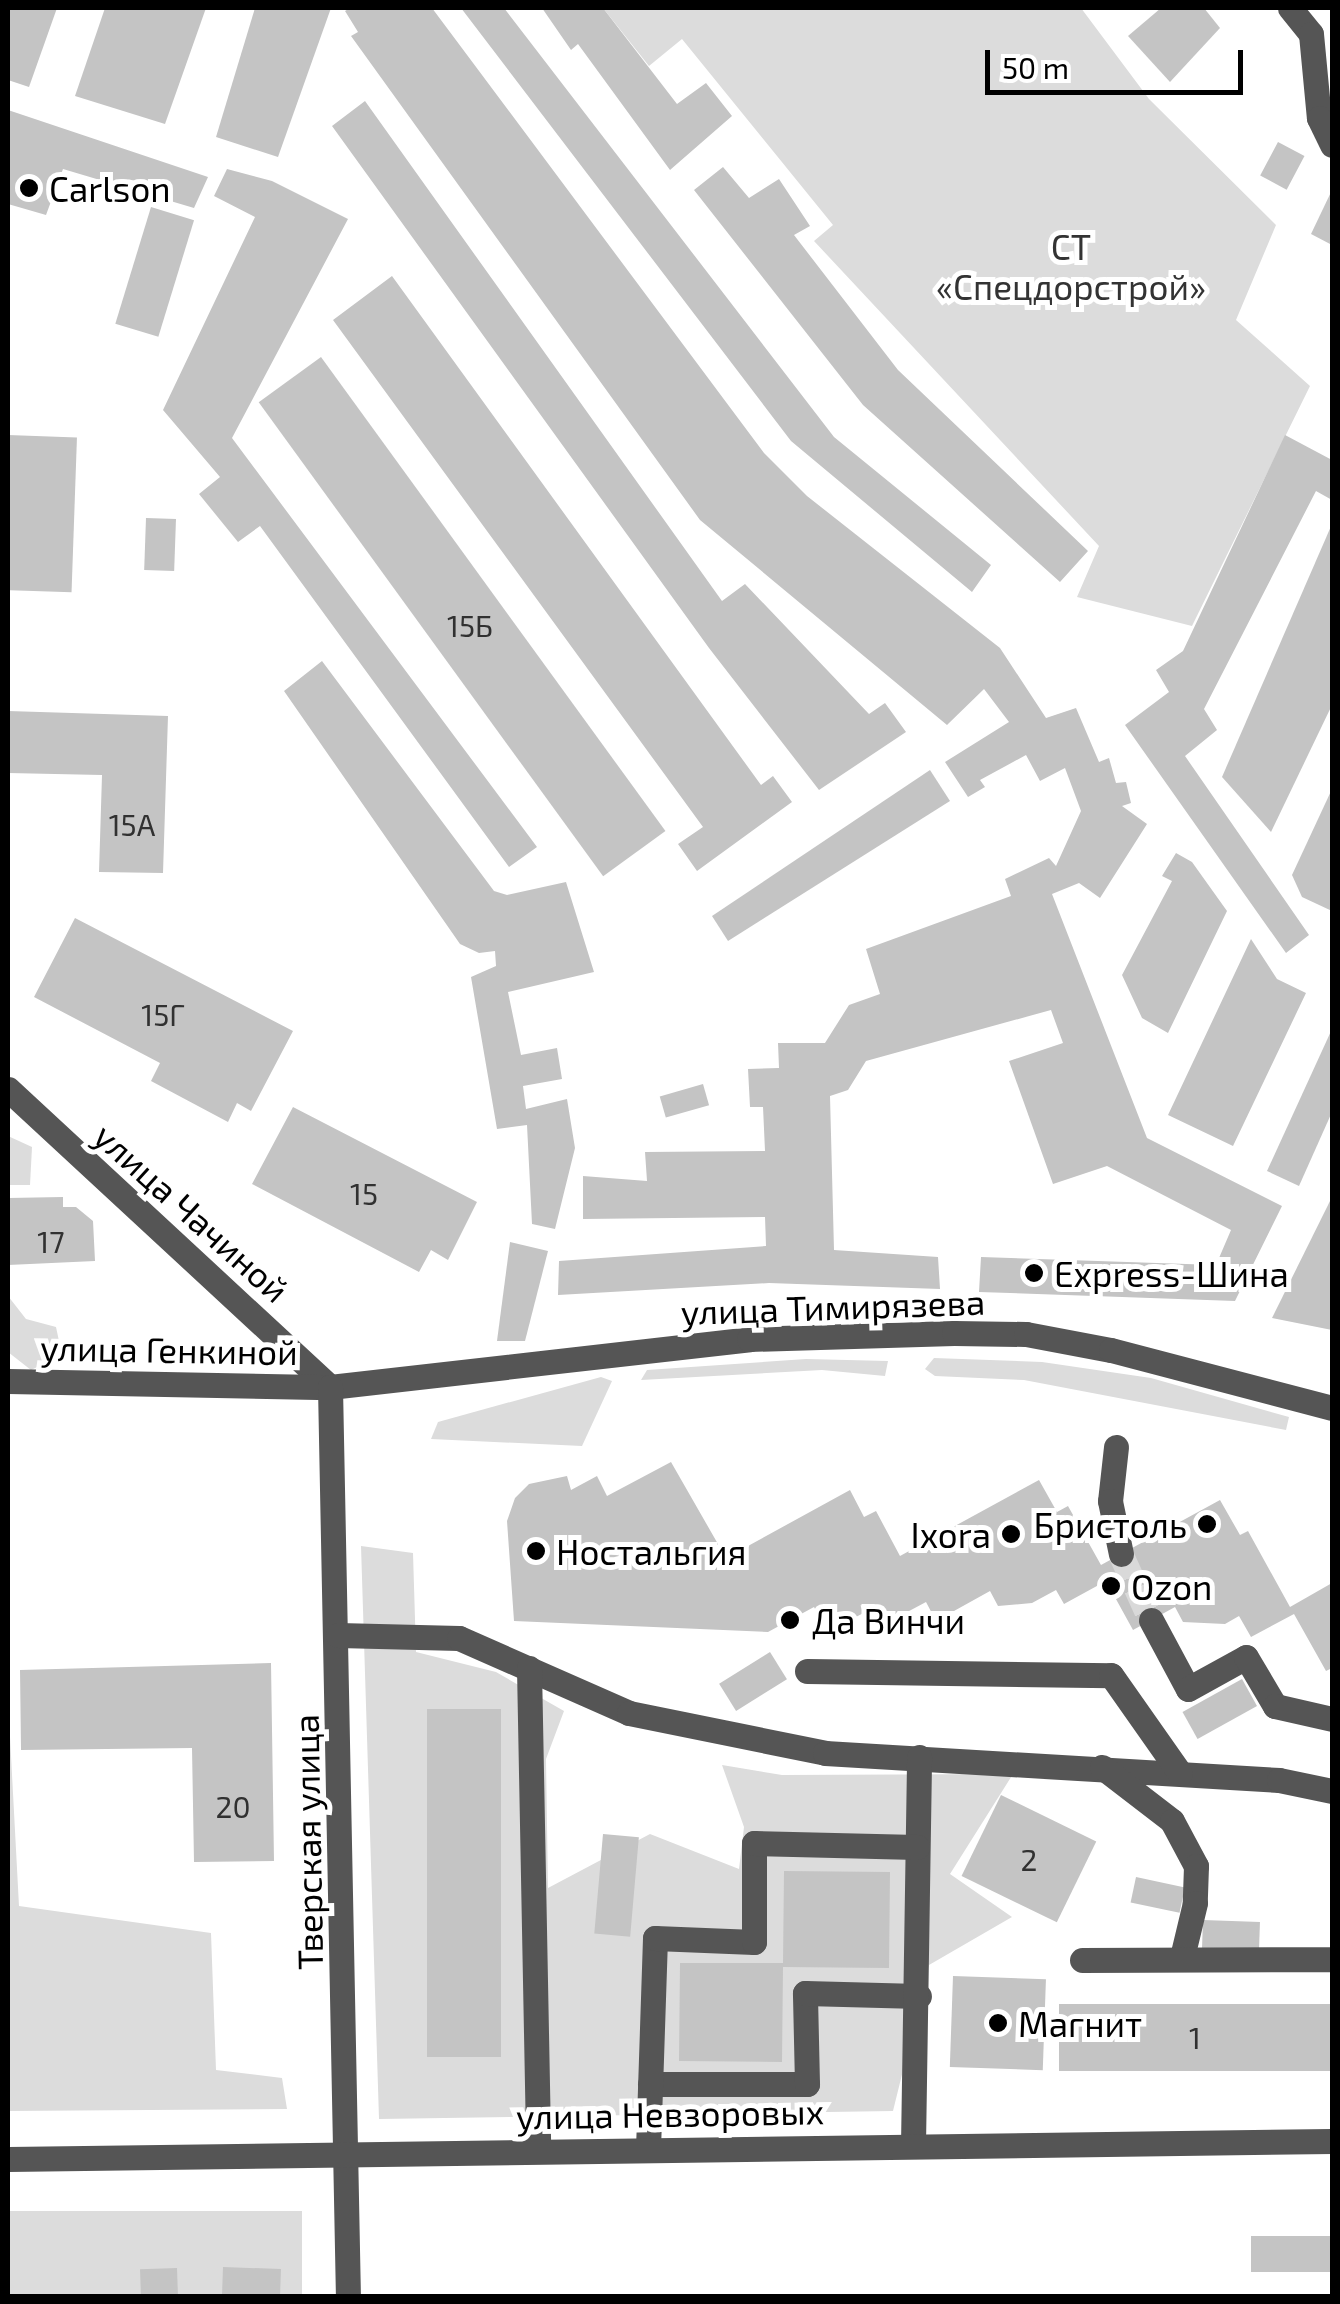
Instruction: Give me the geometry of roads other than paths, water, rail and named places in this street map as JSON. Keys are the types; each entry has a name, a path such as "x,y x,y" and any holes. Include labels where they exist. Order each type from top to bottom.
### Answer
{"street":[{"path":"1290,8 1310,34 1319,118 1332,145"},
{"name":"улица Чачиной","path":"8,1089 330,1386"},
{"name":"улица Тимирязева","path":"330,1386 749,1338 1008,1334 1110,1350 1332,1408"},
{"name":"улица Генкиной","path":"8,1381 330,1386"},
{"name":"Тверская улица","path":"330,1386 338,1635 348,2296"},
{"path":"1116,1447 1110,1501 1122,1554"},
{"path":"1151,1620 1188,1689 1246,1657 1275,1706 1332,1719"},
{"path":"338,1635 459,1638 629,1714 700,1732 825,1753 1102,1767 1332,1790"},
{"path":"529,1668 538,2149"},
{"path":"806,1672 1110,1676 1180,1773"},
{"path":"913,2145 919,1996 919,1757"},
{"path":"1102,1767 1172,1822 1196,1866 1196,1902 1182,1957"},
{"path":"648,2149 655,1938 754,1942 754,1844 917,1846"},
{"path":"1082,1960 1332,1959"},
{"path":"650,2084 807,2084 805,1993 919,1996"},
{"name":"улица Невзоровых","path":"8,2159 348,2151 1332,2141"}],"tunnel":[{"path":"1121,1554 1151,1620"}],"place":[{"name":"Carlson","path":"29,188"},
{"name":"Express-Шина","path":"1034,1273"},
{"name":"Бристоль","path":"1207,1524"},
{"name":"Ixora","path":"1011,1534"},
{"name":"Ностальгия","path":"536,1551"},
{"name":"Ozon","path":"1111,1586"},
{"name":"Да Винчи","path":"790,1620"},
{"name":"Магнит","path":"998,2023"}],"park label":[{"name":"СТ «Спецдорстрой»","path":"1071,266"}]}
